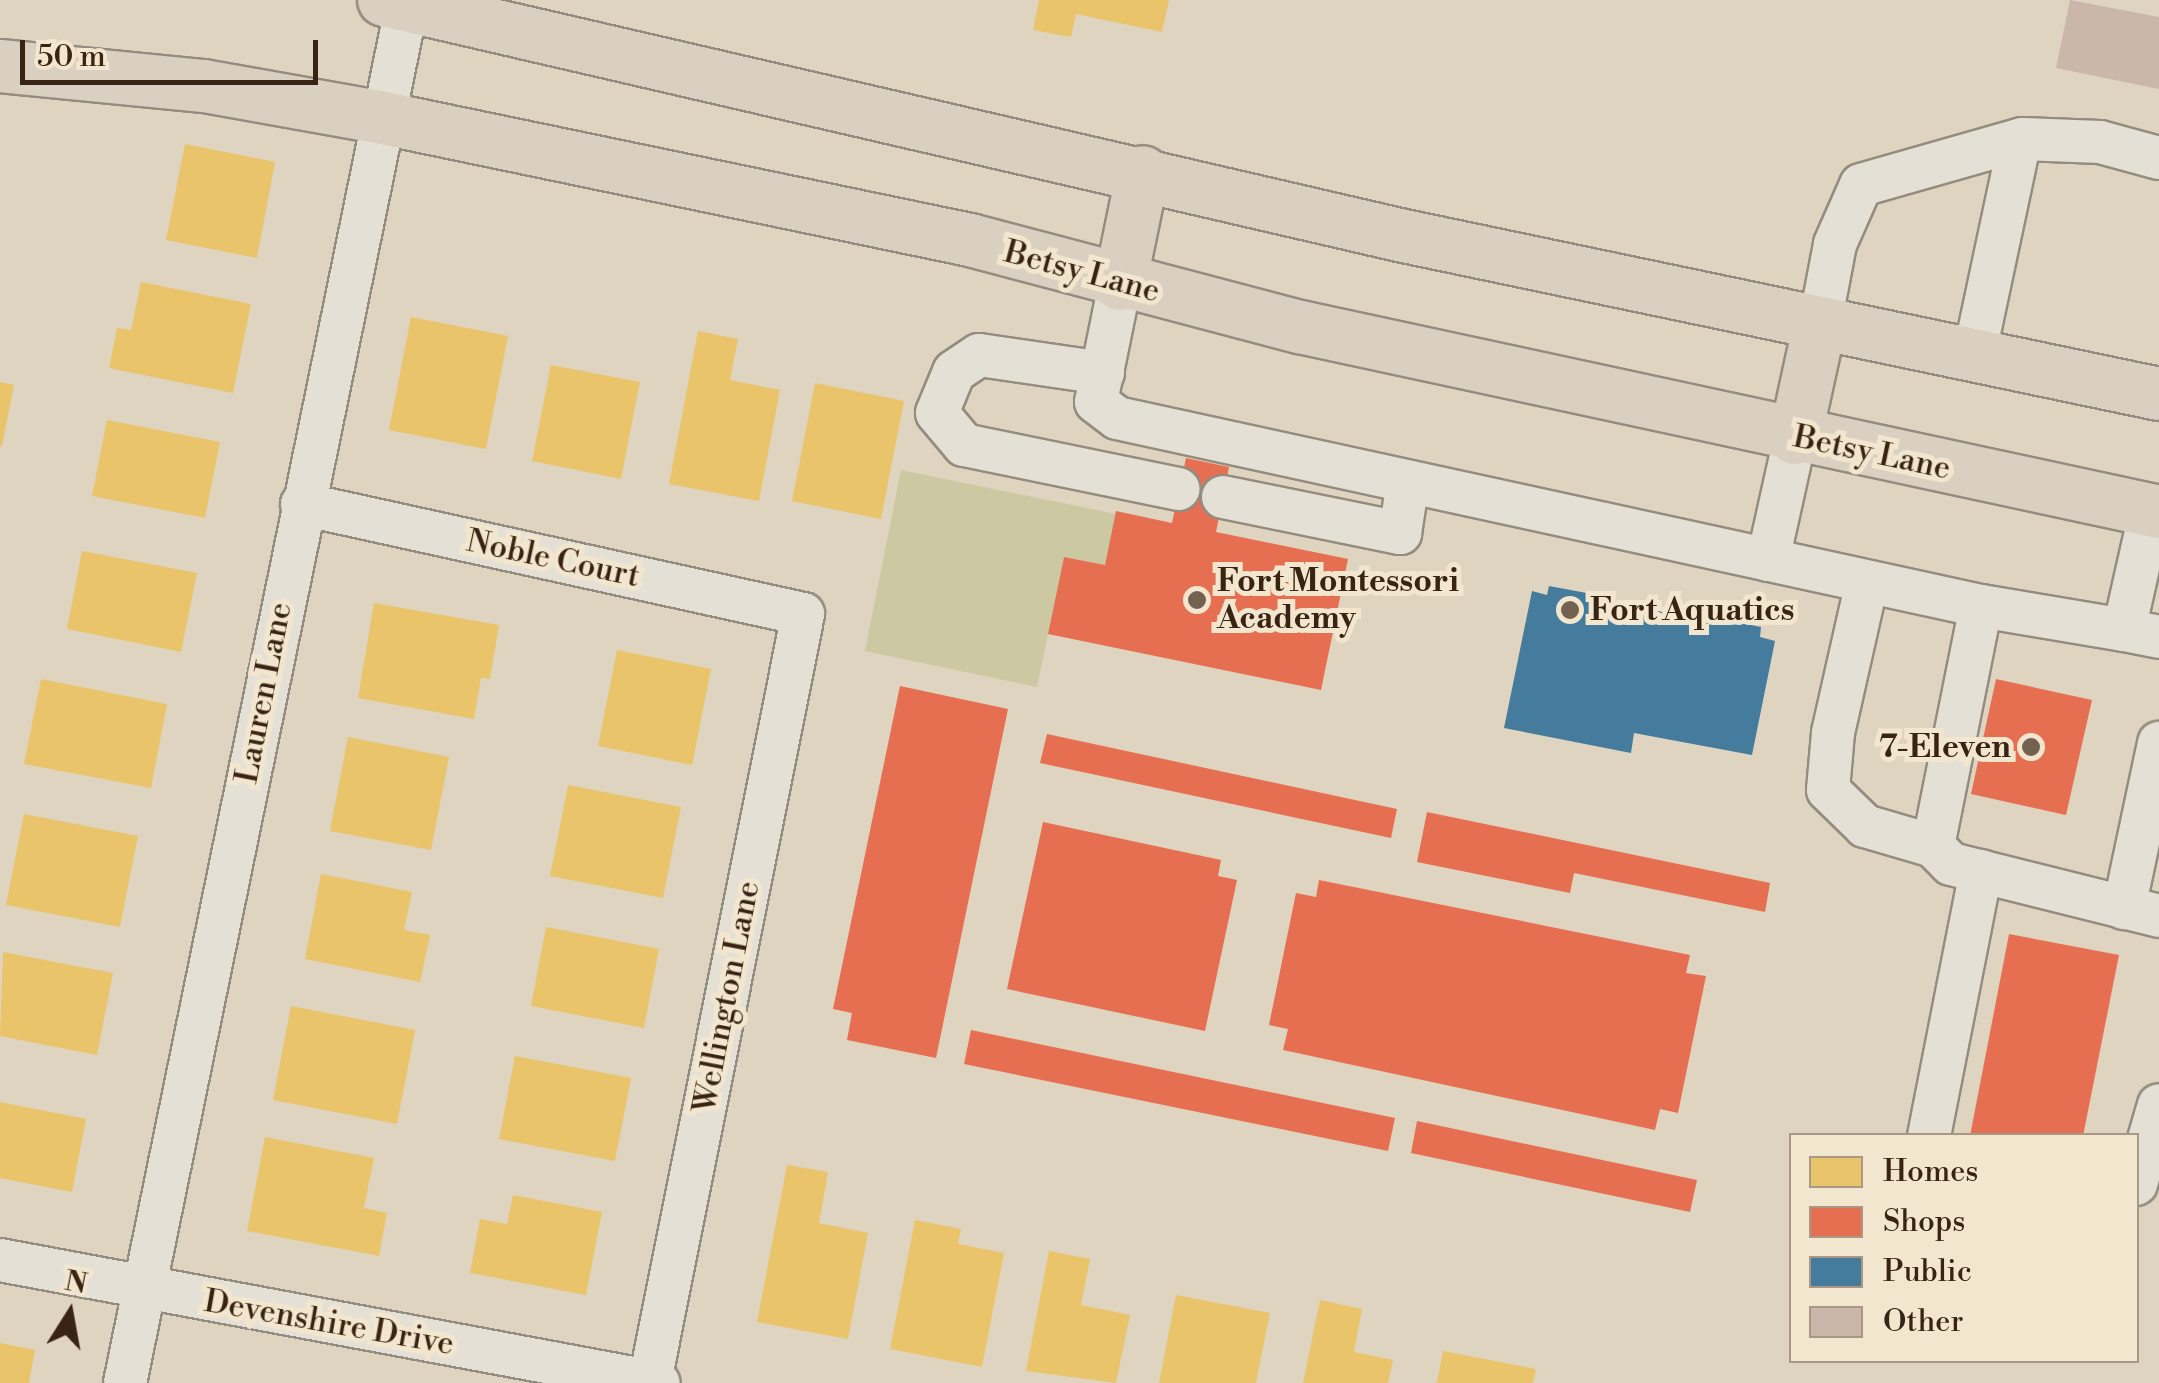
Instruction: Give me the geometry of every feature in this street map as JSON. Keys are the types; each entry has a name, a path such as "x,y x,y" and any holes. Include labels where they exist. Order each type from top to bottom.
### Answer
{"main road":[{"path":"396,2 1142,172 1404,236 2159,394"},
{"name":"Betsy Lane","path":"0,66 204,86 383,118 970,240 1120,284 1794,438 2155,511"},
{"path":"1120,284 1142,172"},
{"path":"1794,438 1820,323"}],"street":[{"name":"Lauren Lane","path":"125,1383 383,118 396,2"},
{"path":"1820,323 1836,244 1860,185 2020,140 2100,142 2159,158"},
{"path":"1974,356 2020,140"},
{"path":"1120,284 1096,402 1117,418 1408,482 1980,606 2142,634 2155,511"},
{"path":"1103,373 980,354 954,372 937,413 964,445 1179,489"},
{"path":"1768,560 1794,438"},
{"path":"1223,498 1400,533 1408,482"},
{"name":"Noble Court","path":"302,504 803,614"},
{"path":"1868,582 1833,733 1828,790 1865,826 1934,846 1951,864 2141,912 2159,743"},
{"path":"1934,846 1980,606"},
{"name":"Wellington Lane","path":"655,1382 803,614"},
{"path":"1930,1133 1981,871"},
{"path":"2139,1174 2159,1104"},
{"name":"Devenshire Drive","path":"0,1260 655,1382"}],"shaded area":[{"path":"901,470 1116,514 1105,565 1064,557 1037,687 865,651"}],"building: Homes":[{"path":"1039,0 1169,0 1162,32 1076,14 1071,37 1033,30"},
{"path":"185,144 275,162 257,258 166,240"},
{"path":"141,282 251,304 233,393 109,368 117,328 131,330"},
{"path":"411,317 508,336 486,449 389,430"},
{"path":"698,331 738,339 730,380 780,390 759,501 669,484"},
{"path":"551,365 640,382 621,479 532,461"},
{"path":"0,382 14,385 2,446 0,446"},
{"path":"815,383 904,401 881,519 792,501"},
{"path":"107,420 220,442 205,518 92,496"},
{"path":"82,551 197,573 181,652 67,629"},
{"path":"374,603 499,625 490,679 481,678 474,719 358,698"},
{"path":"617,650 711,669 692,765 598,746"},
{"path":"41,679 167,704 151,788 24,764"},
{"path":"348,737 449,757 431,850 330,831"},
{"path":"568,785 681,807 663,898 550,876"},
{"path":"24,814 138,836 120,927 6,905"},
{"path":"321,874 412,892 404,930 430,935 420,982 305,959"},
{"path":"546,927 659,949 644,1028 531,1006"},
{"path":"3,952 113,973 97,1055 0,1036"},
{"path":"291,1006 415,1030 397,1124 273,1100"},
{"path":"515,1056 631,1078 615,1161 499,1139"},
{"path":"0,1102 86,1119 72,1192 0,1178"},
{"path":"265,1137 374,1158 364,1208 387,1213 379,1256 247,1231"},
{"path":"787,1165 828,1172 819,1223 868,1233 848,1339 757,1322"},
{"path":"513,1195 602,1212 586,1295 470,1273 480,1219 507,1224"},
{"path":"915,1220 961,1229 958,1244 1004,1253 982,1367 890,1349"},
{"path":"1049,1251 1090,1259 1081,1305 1130,1315 1116,1383 1026,1371"},
{"path":"1176,1295 1270,1313 1256,1383 1159,1383"},
{"path":"1320,1300 1362,1309 1354,1352 1393,1360 1388,1383 1303,1383"},
{"path":"0,1343 35,1350 29,1383 0,1383"},
{"path":"1443,1351 1536,1369 1533,1383 1437,1383"}],"building: Shops":[{"name":"Fort Montessori Academy","path":"1186,458 1229,467 1216,532 1348,559 1321,690 1048,634 1064,557 1105,565 1116,511 1172,523"},
{"name":"7-Eleven","path":"1996,679 2092,700 2066,815 1971,794"},
{"path":"900,686 1008,709 936,1058 847,1040 852,1013 833,1009"},
{"path":"1047,734 1397,809 1391,838 1040,763"},
{"path":"1427,812 1770,883 1765,912 1574,873 1570,893 1417,862"},
{"path":"1043,822 1221,860 1218,876 1237,880 1205,1031 1007,989"},
{"path":"1319,880 1690,955 1686,973 1706,976 1678,1113 1660,1109 1655,1130 1283,1050 1288,1029 1269,1025 1296,893 1316,897"},
{"path":"2009,934 2119,955 2084,1133 1971,1133"},
{"path":"971,1030 1395,1118 1388,1151 964,1064"},
{"path":"1417,1121 1697,1180 1690,1212 1411,1153"}],"building: Public":[{"path":"1549,586 1603,596 1601,605 1645,615 1649,608 1705,626 1707,616 1761,627 1760,637 1775,641 1752,755 1634,733 1631,753 1504,728 1532,591 1547,595"}],"building: Other":[{"path":"2070,0 2159,17 2159,89 2056,68"}],"place":[{"name":"Fort Montessori Academy","path":"1197,600"},
{"name":"Fort Aquatics","path":"1570,610"},
{"name":"7-Eleven","path":"2031,747"}]}
